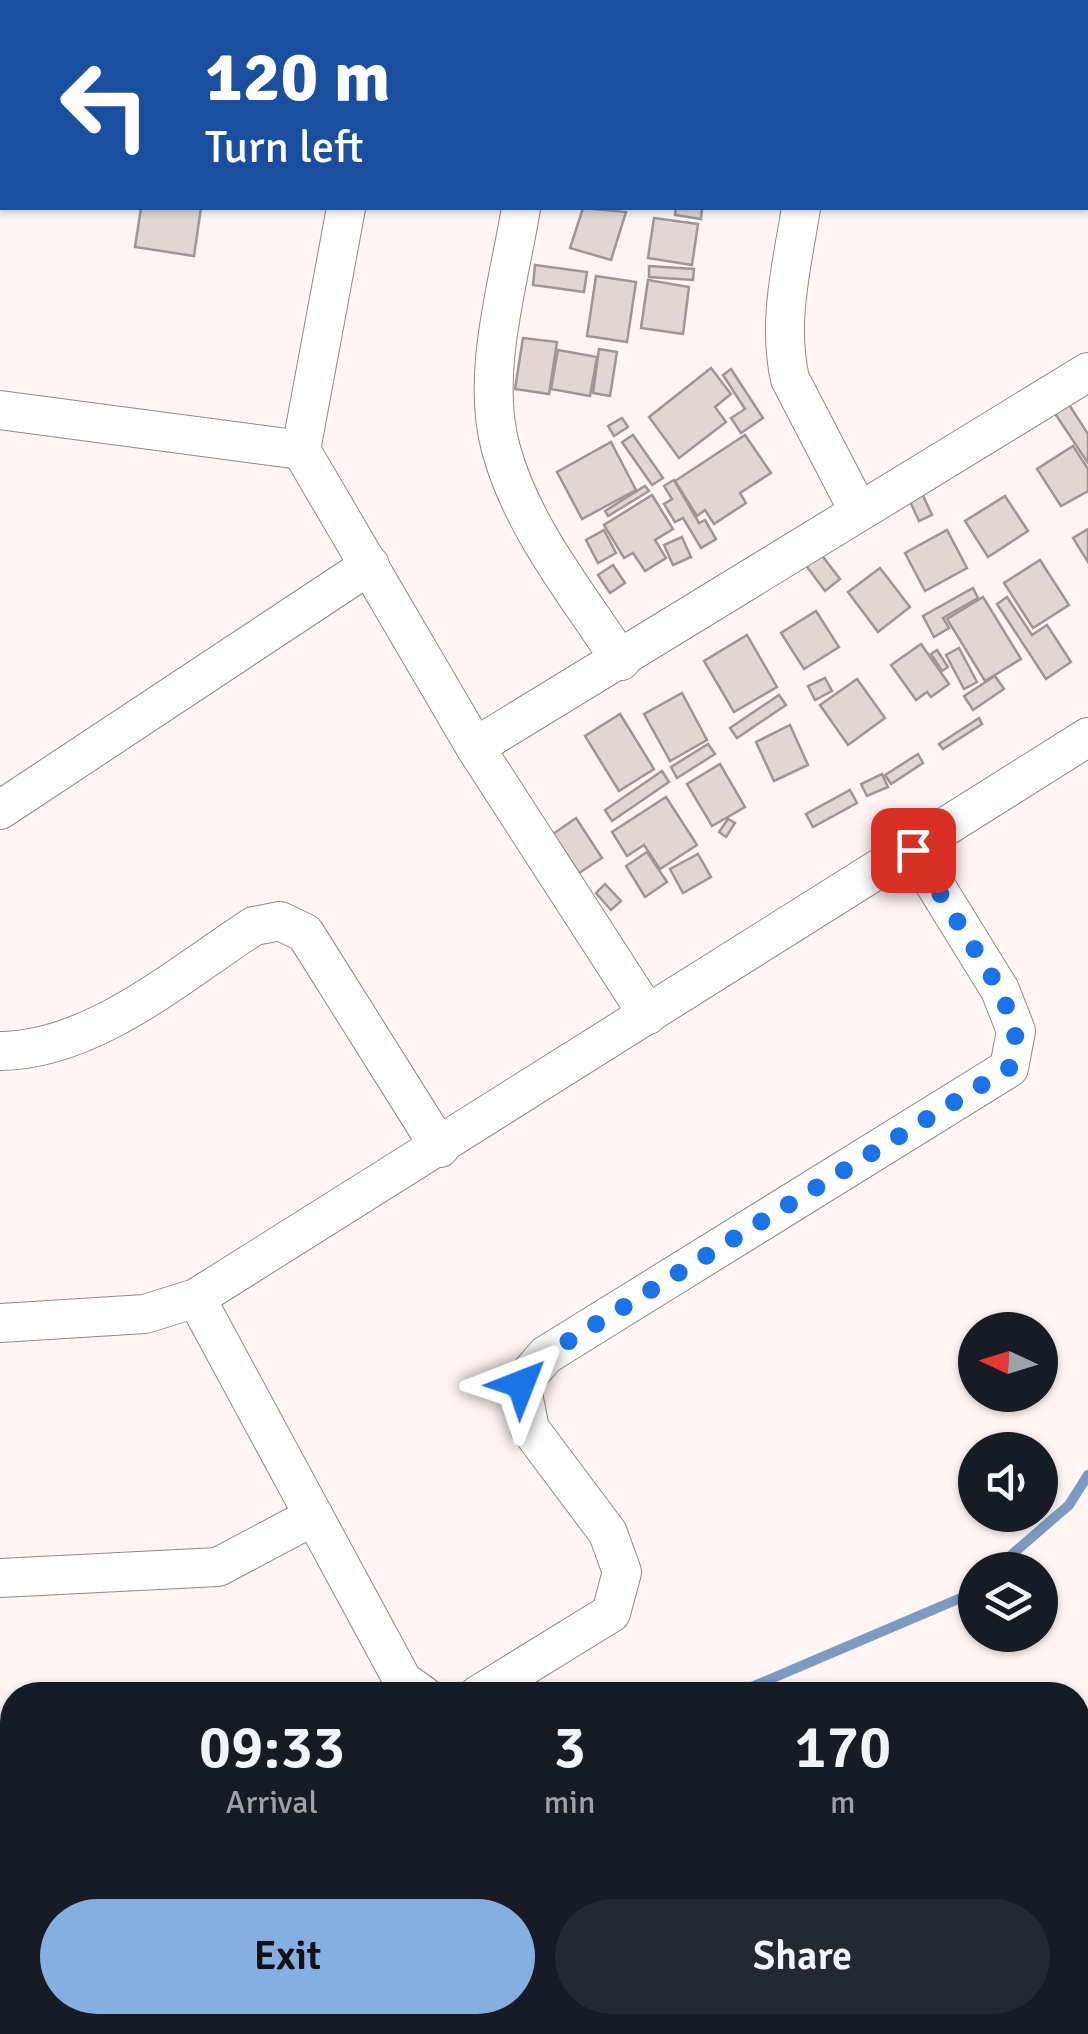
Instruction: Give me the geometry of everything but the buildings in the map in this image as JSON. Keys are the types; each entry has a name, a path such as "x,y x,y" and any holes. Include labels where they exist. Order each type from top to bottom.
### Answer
{"street":[{"path":"346,210 301,450 475,747 648,1016"},
{"path":"521,210 495,373 500,448 527,517 621,661"},
{"path":"801,210 785,309 790,380 858,510"},
{"path":"475,747 1088,372"},
{"path":"0,410 301,450"},
{"path":"0,810 370,565"},
{"path":"0,1324 144,1314 196,1298 1088,737"},
{"path":"499,1682 611,1612 622,1572 608,1533 530,1429 521,1384 546,1355 1009,1068 1016,1032 1000,990 913,850"},
{"path":"0,1051 35,1050 107,1020 254,926 280,921 306,933 440,1148"},
{"path":"196,1298 404,1682"},
{"path":"0,1578 218,1567 314,1516"}],"waterway":[{"path":"1015,1552 1069,1505 1088,1475"},
{"path":"764,1682 958,1599"}],"route":[{"path":"521,1384 546,1355 1009,1068 1016,1032 1000,990 913,850"}]}
